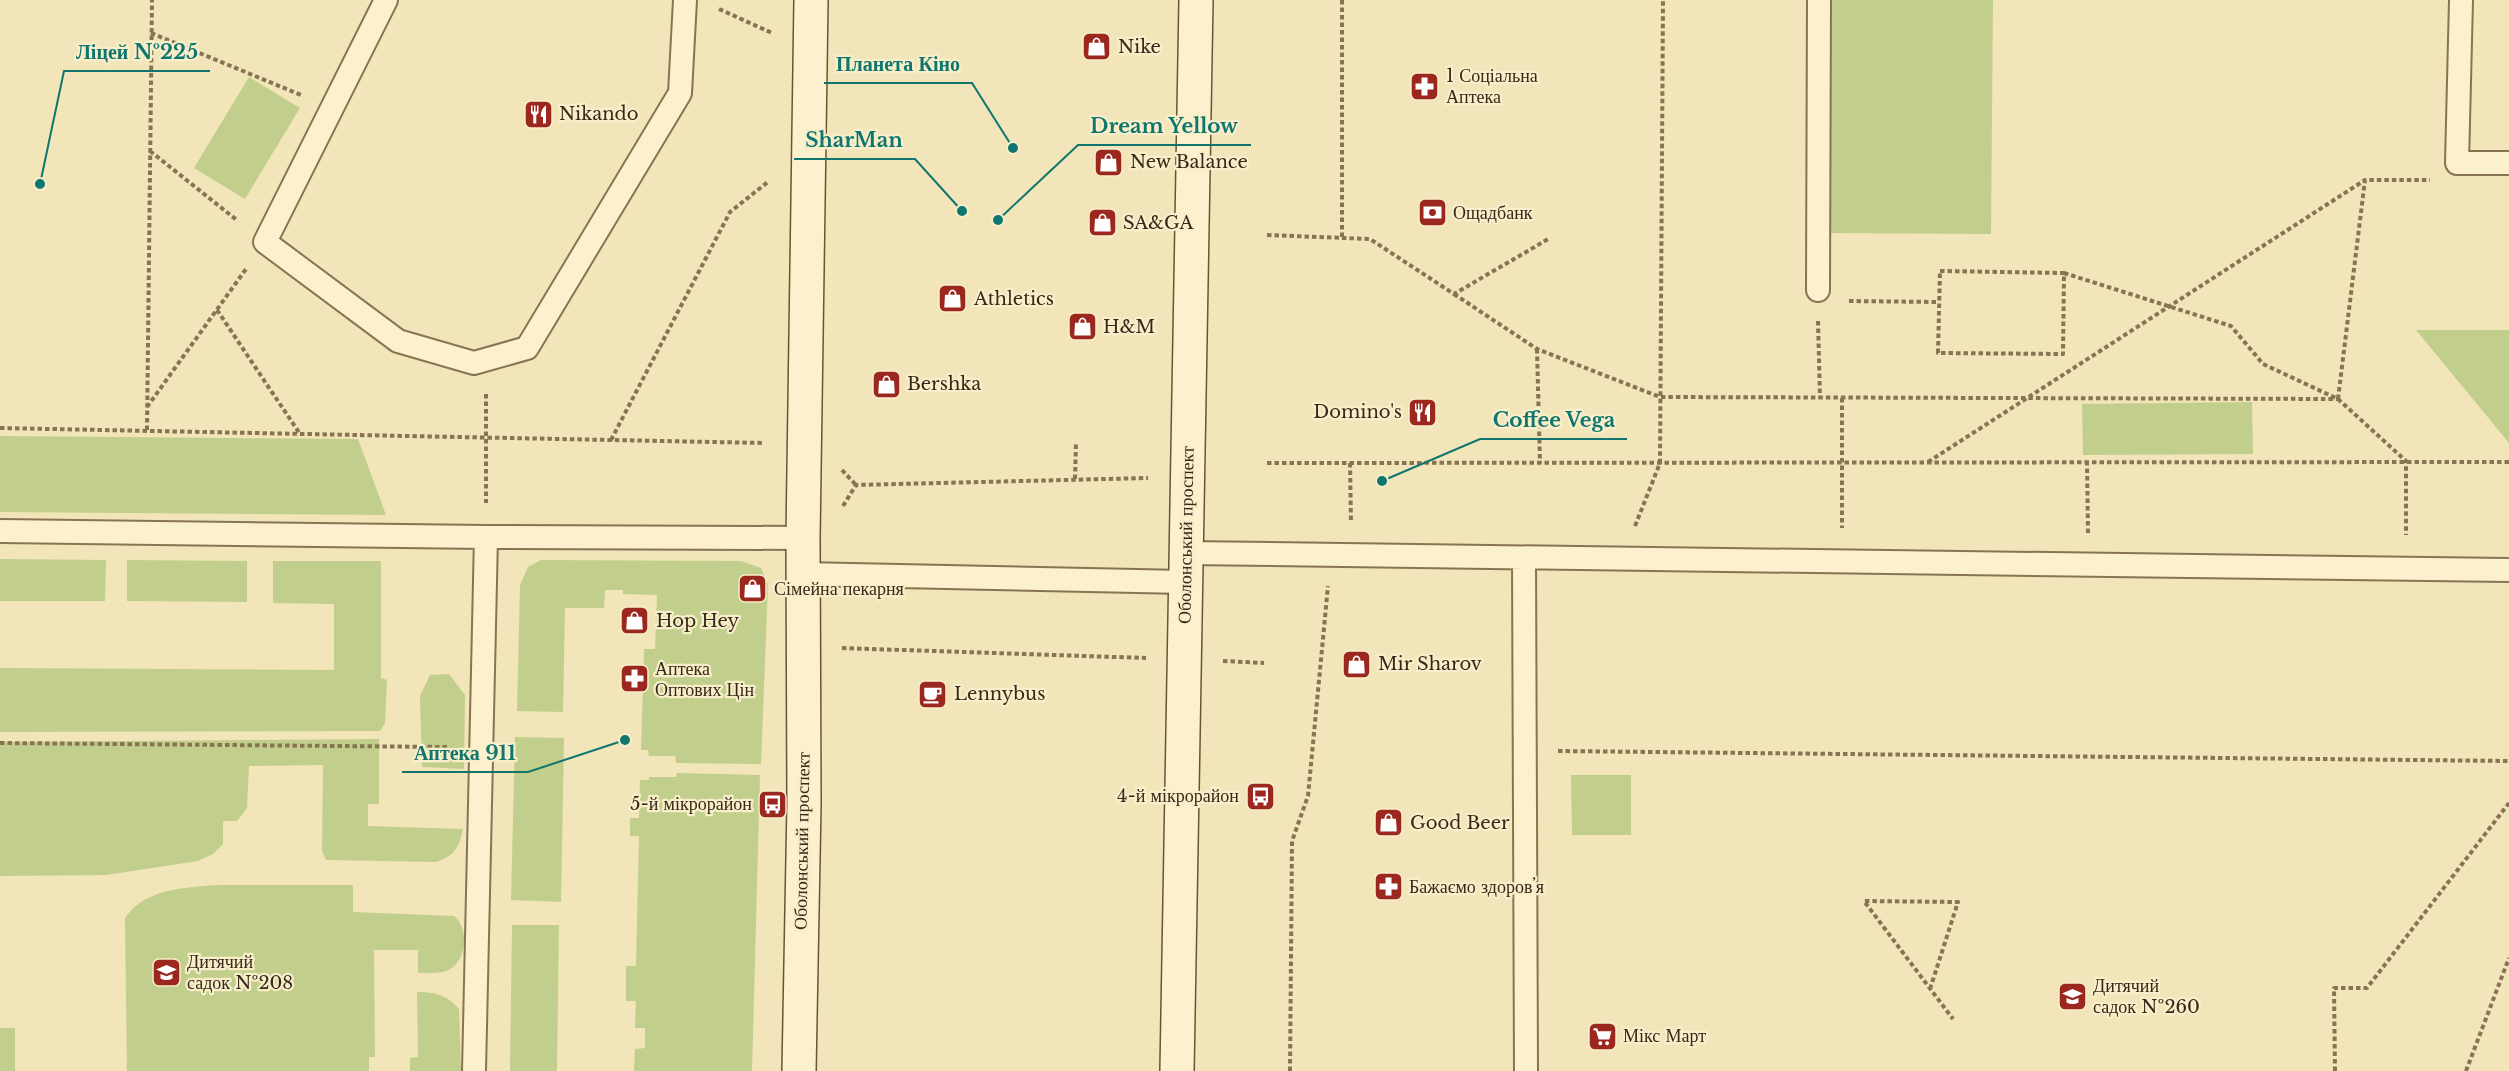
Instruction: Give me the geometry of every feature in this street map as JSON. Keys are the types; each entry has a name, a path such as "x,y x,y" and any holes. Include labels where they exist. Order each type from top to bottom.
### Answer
{"main road":[{"name":"Оболонський проспект","path":"799,1071 804,804 803,538 811,0"},
{"name":"Оболонський проспект","path":"1177,1071 1196,0"}],"lane":[{"path":"386,0 265,242 398,341 474,363 527,348 680,93 685,0"},
{"path":"1818,295 1819,0"},
{"path":"2461,0 2457,163 2509,163"},
{"path":"0,531 803,538"},
{"path":"474,1071 486,537"},
{"path":"803,574 1185,567 1331,556 2509,570"},
{"path":"1524,558 1526,1071"}],"path":[{"path":"147,430 152,0"},
{"path":"1342,0 1342,238"},
{"path":"1621,560 1659,463 1663,0"},
{"path":"710,5 772,33"},
{"path":"151,33 332,108"},
{"path":"147,408 265,242 150,151"},
{"path":"1928,462 2365,180 2437,180"},
{"path":"2338,399 2365,180"},
{"path":"611,440 730,212 769,181"},
{"path":"1267,235 1370,239 1537,349 1660,397 2338,399"},
{"path":"1454,294 1551,238"},
{"path":"2064,273 2063,354 1938,353 1940,272 2064,273 2231,326 2263,364 2338,399 2406,461 2406,569"},
{"path":"1820,398 1818,295 1939,302"},
{"path":"217,310 300,434"},
{"path":"1537,349 1540,463"},
{"path":"486,360 486,537"},
{"path":"1842,398 1842,562"},
{"path":"0,428 764,443"},
{"path":"1075,479 1076,442"},
{"path":"2087,461 2088,565"},
{"path":"1267,463 2509,462"},
{"path":"1290,1071 1292,842 1308,796 1331,556 1351,531 1350,463"},
{"path":"803,538 836,518 856,485 1149,478 1151,488"},
{"path":"804,646 1105,657"},
{"path":"0,743 483,747"},
{"path":"1524,751 2509,761"},
{"path":"2335,1071 2334,988 2367,988 2509,803"},
{"path":"1930,989 1958,902 1864,901 1870,910 1930,989 1953,1019"},
{"path":"2466,1071 2509,958"}],"green space":[{"path":"1826,0 1993,0 1991,234 1824,233"},
{"path":"249,77 300,108 245,199 194,168"},
{"path":"2416,330 2509,330 2509,443"},
{"path":"2252,402 2253,454 2083,455 2082,404"},
{"path":"0,436 358,439 386,515 0,512"},
{"path":"0,559 106,560 105,601 0,601"},
{"path":"127,560 247,561 247,602 127,601"},
{"path":"541,560 741,561 761,568 768,584 761,764 676,763 675,756 649,756 648,750 641,750 644,649 655,649 657,595 623,594 623,590 605,590 604,608 565,608 563,712 517,711 520,585 528,567"},
{"path":"273,561 381,561 381,678 387,680 385,723 380,731 0,732 0,668 334,670 334,604 273,603"},
{"path":"449,674 465,695 464,769 422,767 420,696 430,675"},
{"path":"515,737 564,738 561,902 511,900"},
{"path":"379,739 379,804 368,804 368,826 463,829 458,846 448,857 436,862 326,860 322,851 323,765 249,766 247,808 237,821 223,821 223,844 213,854 198,861 106,875 0,876 0,742"},
{"path":"677,773 760,775 752,1071 634,1071 635,1049 645,1048 645,1028 635,1028 636,1001 626,1001 626,966 636,966 639,836 630,836 630,818 639,818 640,780 649,780 649,777 676,777"},
{"path":"1571,775 1631,775 1631,835 1572,835"},
{"path":"217,885 353,885 353,912 454,916 459,922 464,937 462,954 453,967 446,971 418,973 418,950 374,950 375,1057 369,1057 369,1071 127,1071 125,918 134,908 154,895 178,889"},
{"path":"512,925 559,925 557,1071 510,1071"},
{"path":"417,992 440,995 450,1000 459,1009 461,1071 410,1071 410,1058 418,1057"},
{"path":"0,1028 15,1028 15,1071 0,1071"}],"place":[{"name":"Nike","path":"1097,47"},
{"name":"1 Соціальна Аптека","path":"1425,86"},
{"name":"Nikando","path":"538,114"},
{"name":"Планета Кіно","path":"1013,148"},
{"name":"New Balance","path":"1109,162"},
{"name":"Ліцей №225","path":"40,184"},
{"name":"SharMan","path":"962,211"},
{"name":"Ощадбанк","path":"1432,213"},
{"name":"Dream Yellow","path":"998,220"},
{"name":"SA&GA","path":"1102,223"},
{"name":"Athletics","path":"953,299"},
{"name":"H&M","path":"1082,327"},
{"name":"Bershka","path":"886,384"},
{"name":"Domino's","path":"1423,412"},
{"name":"Coffee Vega","path":"1382,481"},
{"name":"Сімейна пекарня","path":"753,589"},
{"name":"Hop Hey","path":"635,621"},
{"name":"Mir Sharov","path":"1357,664"},
{"name":"Аптека Оптових Цін","path":"634,679"},
{"name":"Lennybus","path":"933,694"},
{"name":"Аптека 911","path":"625,740"},
{"name":"4-й мікрорайон","path":"1260,796"},
{"name":"5-й мікрорайон","path":"773,804"},
{"name":"Good Beer","path":"1389,823"},
{"name":"Бажаємо здоровʼя","path":"1388,887"},
{"name":"Дитячий садок №208","path":"166,972"},
{"name":"Дитячий садок №260","path":"2072,996"},
{"name":"Мікс Март","path":"1602,1036"}]}
